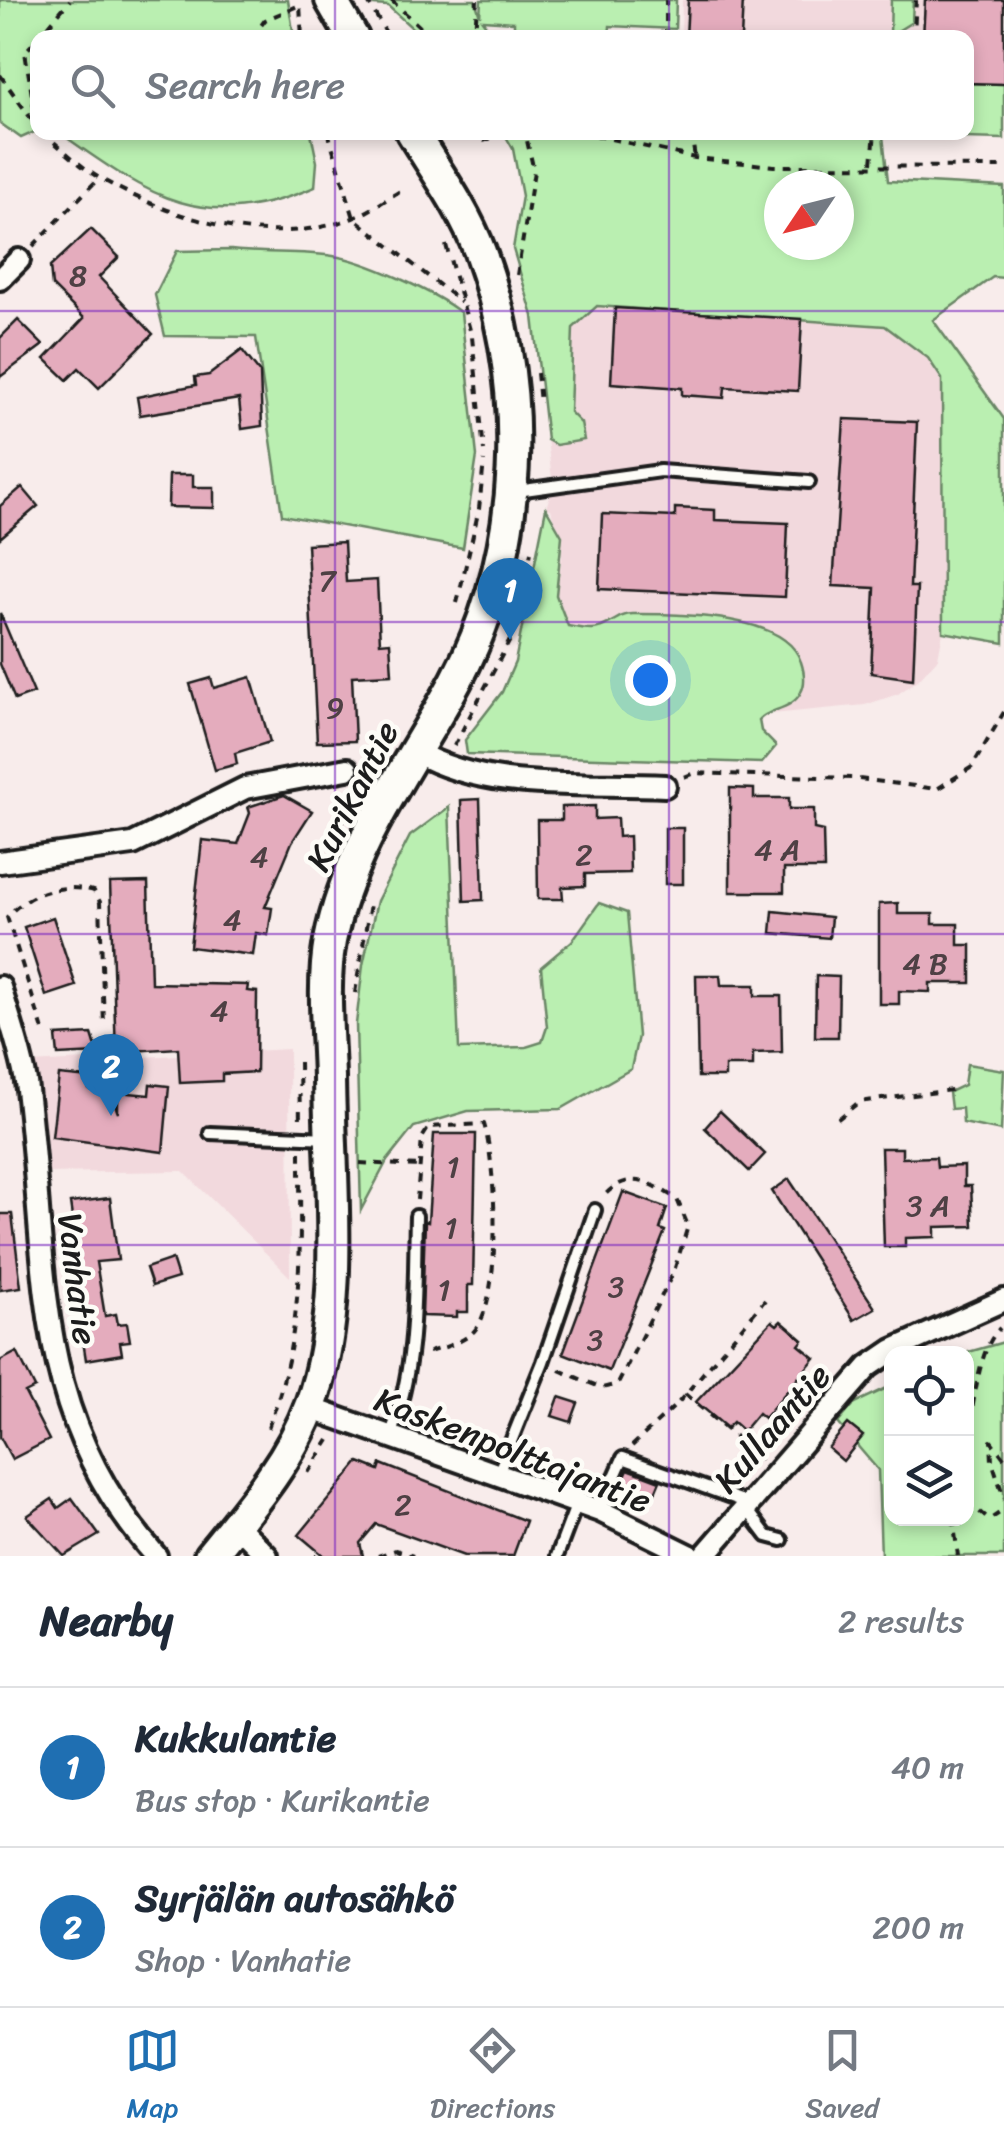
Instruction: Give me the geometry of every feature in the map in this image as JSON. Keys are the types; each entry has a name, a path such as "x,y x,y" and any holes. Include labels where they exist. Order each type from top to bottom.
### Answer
{"main road":[{"path":"331,0 348,30"},
{"name":"Kurikantie","path":"210,1556 323,1413 331,1278 330,942 364,840 428,759 482,627 512,492 514,438 508,381 488,278 465,218 417,140"}],"street":[{"path":"0,279 19,260"},
{"path":"428,759 492,778 664,786"},
{"path":"0,862 134,844 245,788 346,770"},
{"name":"Vanhatie","path":"0,988 26,1079 42,1278 74,1429 120,1514 156,1556"},
{"name":"Kullaantie","path":"704,1556 868,1366 893,1350 1004,1300"},
{"name":"Kaskenpolttajantie","path":"323,1413 577,1502 691,1556"},
{"path":"236,1524 266,1556"}],"lane":[{"path":"512,492 660,470 809,482"},
{"path":"210,1133 330,1138"},
{"path":"498,1474 543,1362 595,1210"},
{"path":"390,1436 407,1389 412,1357 416,1216"},
{"path":"600,1512 623,1458 740,1500 766,1536 782,1540"},
{"path":"557,1556 577,1502"}],"path":[{"path":"45,30 70,0"},
{"path":"368,0 385,30"},
{"path":"391,0 423,30"},
{"path":"475,30 477,0"},
{"path":"666,0 666,30"},
{"path":"914,30 916,0"},
{"path":"258,30 265,20 300,5 302,30"},
{"path":"30,47 25,52 30,80"},
{"path":"0,75 30,117"},
{"path":"53,140 100,178 198,221 256,232 354,218 400,191"},
{"path":"330,140 354,218 462,302"},
{"path":"484,142 489,140"},
{"path":"516,278 534,171 526,140"},
{"path":"615,140 695,158 774,166 1004,167"},
{"path":"692,140 695,158"},
{"path":"872,164 874,140"},
{"path":"19,260 100,178"},
{"path":"428,759 482,695"},
{"path":"694,773 852,778 937,789 972,767 1004,712"},
{"path":"43,1030 7,917 18,904 67,884 94,891 100,902 104,1026"},
{"path":"353,1006 372,898"},
{"path":"838,1120 859,1102 952,1090"},
{"path":"412,1357 448,1346 477,1328 494,1241 495,1174 484,1124 429,1128 422,1138 416,1216"},
{"path":"356,1163 420,1166"},
{"path":"543,1362 602,1388 618,1384 674,1271 688,1226 678,1199 628,1179 606,1194 595,1210"},
{"path":"623,1458 639,1435 685,1394 765,1300"},
{"path":"966,1436 980,1388 982,1357 1004,1324"},
{"path":"685,1394 765,1463"},
{"path":"306,1476 327,1449 323,1413"},
{"path":"1004,1458 991,1440 992,1461 1004,1498"},
{"path":"974,1508 989,1520 1004,1510"},
{"path":"954,1526 958,1556"},
{"path":"378,1556 396,1550 413,1556"}],"shaded area":[{"path":"682,0 1004,0 974,30 681,30"},
{"path":"597,306 885,326 928,358 942,379 943,632 938,658 918,680 898,694 865,705 772,714 787,706 756,624 629,614 600,629 567,626 556,595 562,556 551,509 546,508 553,486 547,440 556,445 570,412 573,328"},
{"path":"289,1049 290,1277 183,1171 39,1173 30,1063"}],"green space":[{"path":"0,0 288,0 293,30 30,30 30,134 21,138 0,123"},
{"path":"372,0 475,0 480,16 481,0 676,0 675,29 610,26 610,30 514,30 514,22 482,20 490,30 414,30 388,6 374,5"},
{"path":"891,0 913,0 912,22 899,30 890,30"},
{"path":"974,83 1004,84 1004,139 974,138"},
{"path":"70,140 312,140 317,162 315,187 241,208 209,208 180,202 123,175"},
{"path":"508,140 883,140 888,181 1004,187 1004,278 993,277 933,320 1004,419 1004,643 943,632 942,379 928,358 885,326 597,306 573,328 570,412 581,423 584,440 556,445 547,440 533,316 513,249 522,196"},
{"path":"177,251 321,254 346,259 418,287 461,313 477,456 463,548 282,515 256,337 165,336 155,295"},
{"path":"546,508 562,536 556,595 568,626 595,629 633,614 702,616 753,625 791,646 801,662 804,685 792,703 759,720 761,731 776,746 762,763 467,754 465,740 502,692 515,662"},
{"path":"449,807 459,1049 526,1047 542,1042 547,1027 541,967 572,941 599,903 627,913 638,1036 631,1069 561,1109 468,1111 414,1127 387,1161 361,1210 356,1024 363,965 377,901 410,836"},
{"path":"967,1064 1004,1070 1001,1131 963,1123 962,1108 951,1109 949,1092 964,1085"},
{"path":"1004,1342 1004,1556 881,1556 878,1470 838,1423 855,1403 884,1389 884,1526 974,1526 974,1350"}],"building":[{"path":"688,0 743,0 741,30 686,30"},
{"path":"925,0 1004,0 1004,84 974,83 974,30 923,30"},
{"path":"91,229 119,257 99,277 153,334 99,388 79,368 67,380 45,359 84,318 52,286 50,267"},
{"path":"615,308 802,319 798,391 725,387 724,398 682,395 682,388 611,383"},
{"path":"18,320 43,345 0,377 0,338"},
{"path":"242,350 260,373 262,426 242,429 239,399 140,415 137,397 196,385 195,377 209,375"},
{"path":"844,419 917,422 910,587 917,587 913,679 871,673 875,588 833,586"},
{"path":"169,475 193,475 193,487 214,487 214,508 168,507"},
{"path":"22,487 38,506 0,538 0,506"},
{"path":"675,508 715,510 715,520 788,523 785,597 599,589 602,514 675,517"},
{"path":"344,542 346,582 377,580 380,643 390,642 392,674 352,676 355,741 317,742 307,544"},
{"path":"0,613 34,693 15,700 0,664"},
{"path":"251,677 270,742 235,753 237,764 215,770 190,684 211,678 214,688"},
{"path":"730,788 754,789 754,798 789,798 789,809 814,809 814,829 823,831 824,869 784,869 784,892 730,892"},
{"path":"284,795 312,811 292,842 265,907 272,908 268,935 256,933 253,955 190,947 202,840 238,844 250,813 248,807"},
{"path":"480,799 483,900 464,901 461,800"},
{"path":"595,806 595,819 617,818 618,837 629,836 630,873 585,874 585,886 562,887 563,899 538,899 537,820 562,820 562,807"},
{"path":"665,828 683,828 683,884 665,884"},
{"path":"148,882 151,983 248,985 247,991 257,992 256,1072 222,1074 222,1081 180,1083 178,1048 116,1052 110,883"},
{"path":"898,903 898,914 933,914 933,924 958,924 958,945 971,945 971,983 930,983 930,992 899,991 899,1004 879,1004 879,904"},
{"path":"773,911 831,917 829,938 771,933"},
{"path":"53,917 76,986 46,996 24,927"},
{"path":"696,975 720,975 721,985 755,985 755,996 781,996 782,1052 753,1053 753,1066 725,1066 725,1077 698,1077"},
{"path":"816,976 839,977 838,1037 815,1037"},
{"path":"92,1034 98,1053 58,1055 56,1036"},
{"path":"59,1075 90,1078 89,1089 110,1091 118,1113 118,1092 149,1095 150,1084 169,1086 163,1152 52,1137"},
{"path":"720,1111 765,1154 749,1171 705,1128"},
{"path":"434,1134 476,1134 473,1285 468,1285 468,1312 457,1312 457,1317 422,1316 425,1221 428,1222"},
{"path":"881,1148 902,1148 902,1158 936,1157 937,1167 964,1166 964,1186 971,1186 973,1226 935,1227 935,1237 905,1238 905,1247 884,1247"},
{"path":"789,1179 875,1308 854,1320 772,1191"},
{"path":"623,1192 667,1208 660,1229 665,1231 609,1371 563,1353"},
{"path":"110,1198 118,1260 96,1262 105,1316 116,1314 118,1324 127,1323 130,1341 120,1342 122,1354 86,1360 76,1296 83,1295 70,1203"},
{"path":"0,1214 12,1214 21,1287 0,1290"},
{"path":"172,1259 178,1278 152,1286 146,1268"},
{"path":"772,1321 777,1325 781,1321 803,1340 799,1345 815,1358 764,1418 758,1413 743,1431 733,1422 727,1428 696,1402"},
{"path":"17,1352 35,1388 25,1393 49,1440 12,1459 0,1437 0,1361"},
{"path":"559,1397 578,1403 571,1422 552,1416"},
{"path":"848,1424 863,1436 843,1461 828,1448"},
{"path":"359,1462 379,1470 381,1464 526,1521 513,1556 464,1556 376,1524 360,1543 363,1556 324,1556 299,1535"},
{"path":"628,1469 660,1481 652,1500 620,1487"},
{"path":"72,1498 99,1535 64,1556 27,1516 52,1499 58,1508"}],"place":[{"name":"Kukkulantie","path":"510,640"},
{"name":"Syrjälän autosähkö","path":"111,1116"}]}
